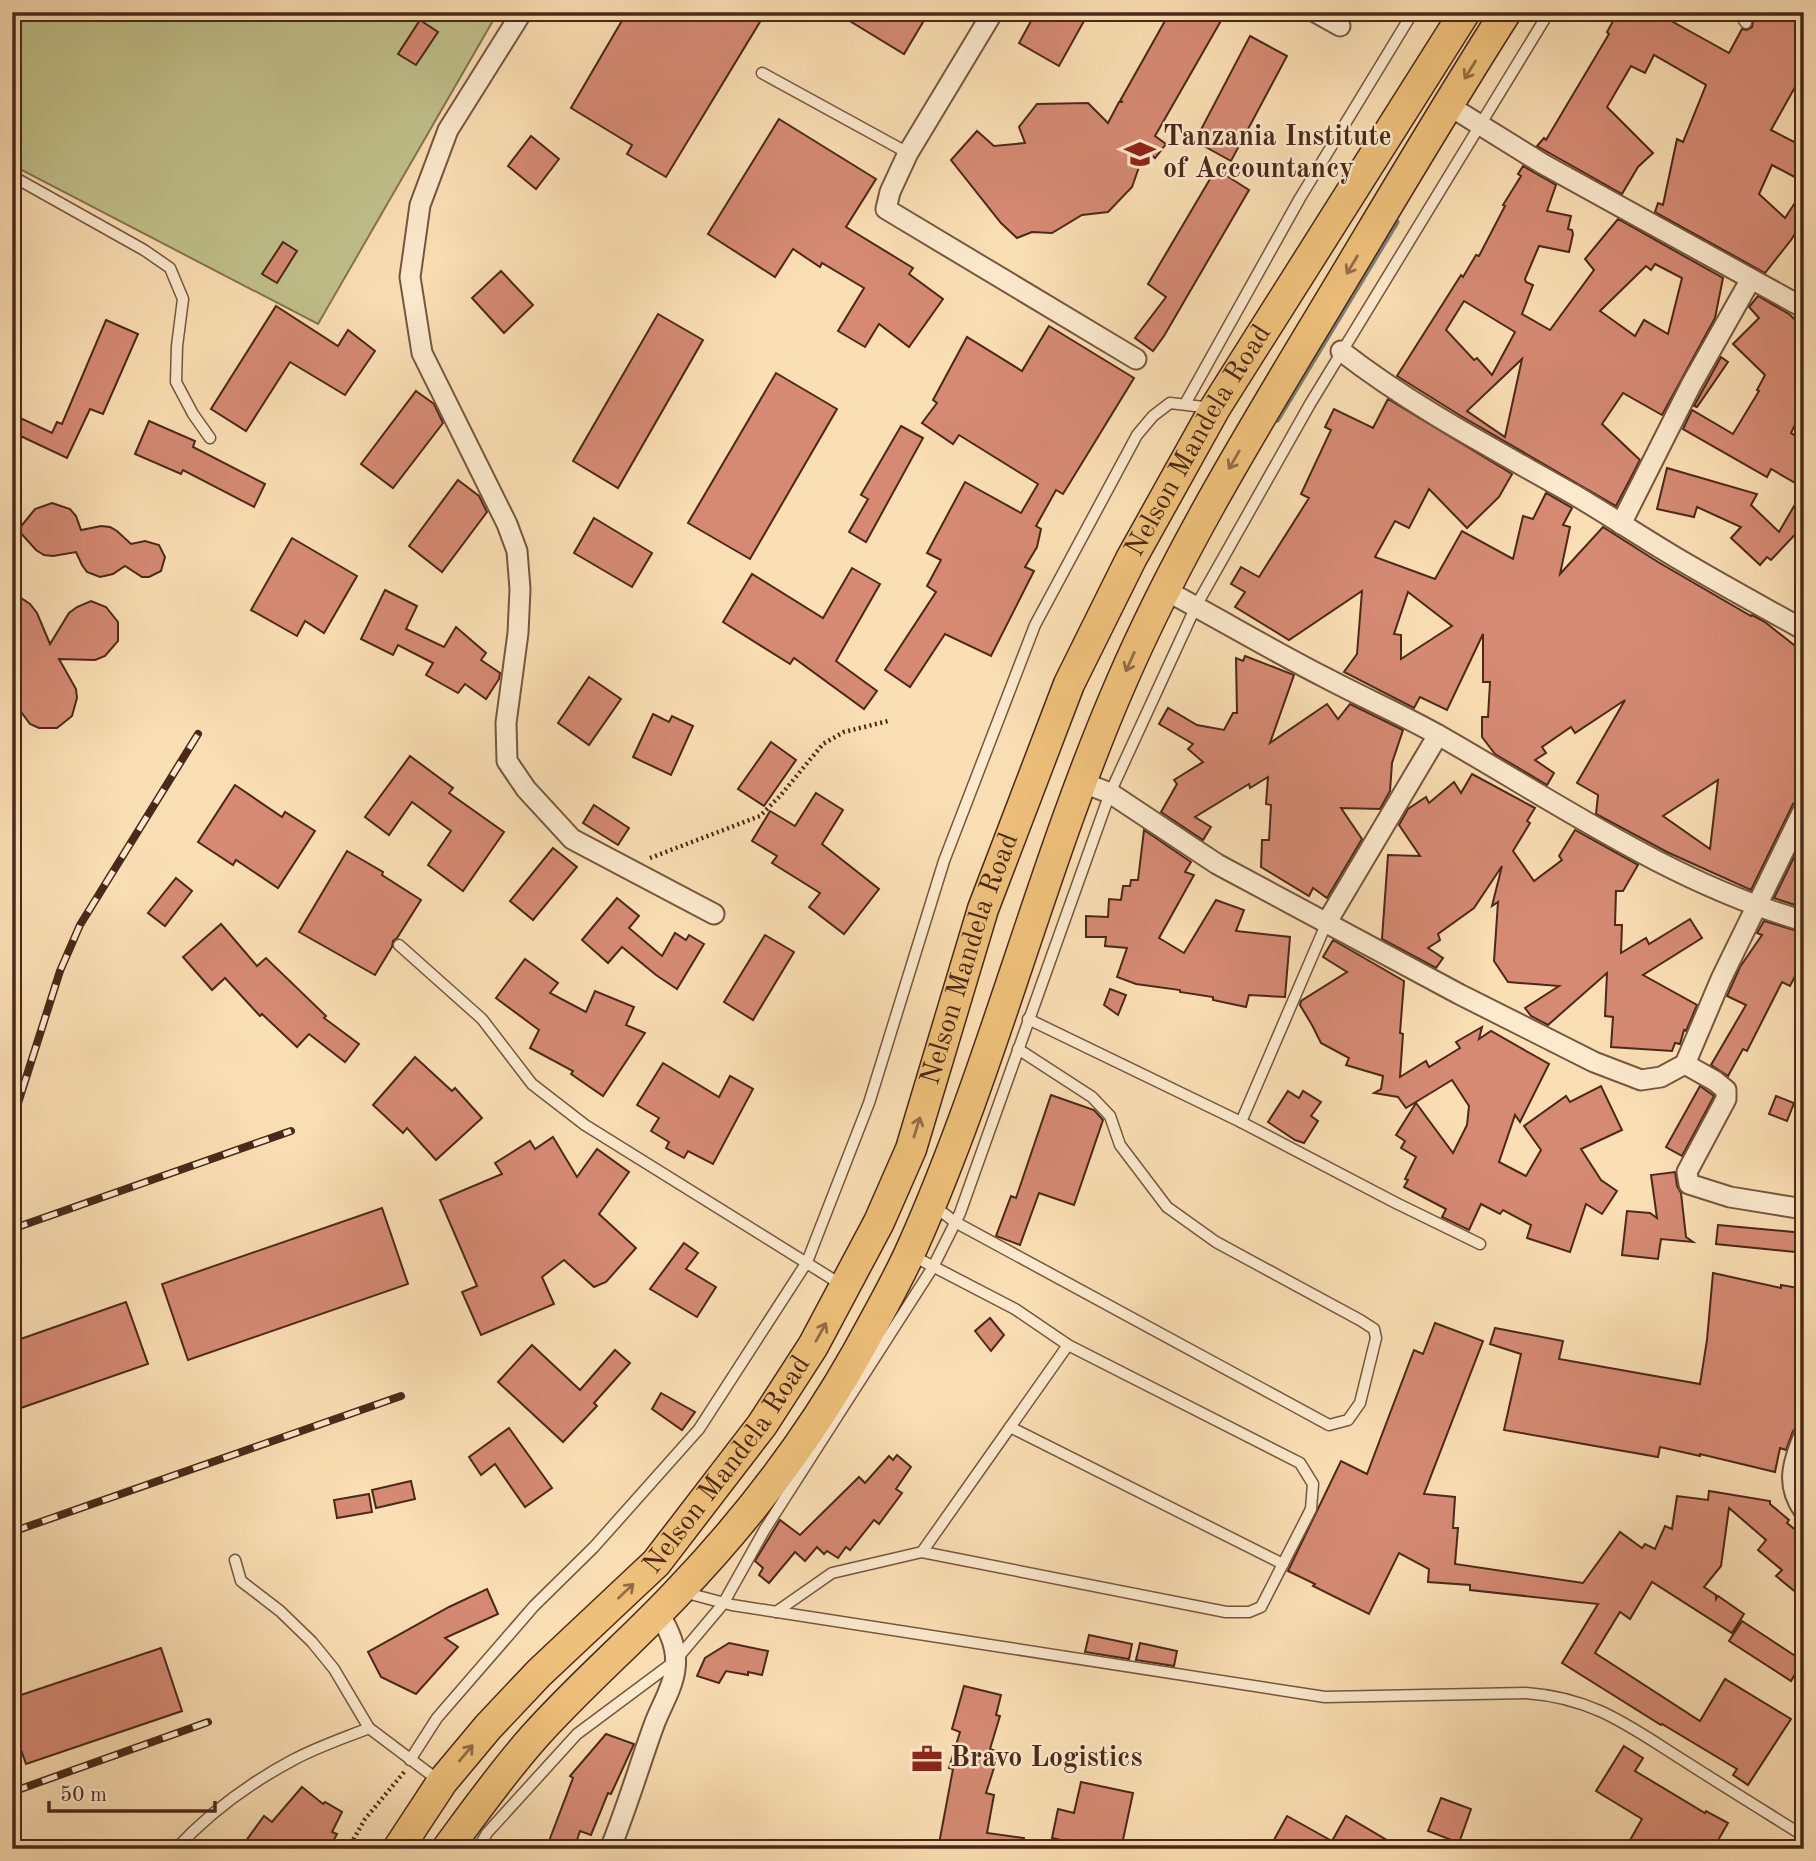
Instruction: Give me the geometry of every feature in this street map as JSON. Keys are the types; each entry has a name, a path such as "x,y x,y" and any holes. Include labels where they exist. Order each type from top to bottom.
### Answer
{"main road":[{"name":"Nelson Mandela Road","path":"398,1849 442,1782 539,1673 664,1553 762,1425 813,1346 879,1222 911,1149 983,909 1069,684 1131,559 1215,408 1465,12"},
{"name":"Nelson Mandela Road","path":"447,1849 487,1794 534,1738 680,1591 744,1518 813,1424 855,1356 921,1260 931,1204 958,1135 1081,782 1119,686 1163,589 1236,457 1506,12"}],"street":[{"path":"522,12 448,130 420,205 410,277 422,353 507,524 517,551 520,600 506,723 507,761 526,789 572,839 714,914"},
{"path":"993,12 908,153 890,192 887,209 1136,359"},
{"path":"1315,12 1340,26"},
{"path":"1448,105 1543,164 1804,308"},
{"path":"1621,524 1691,385 1751,279"},
{"path":"1341,351 1400,395 1422,405 1509,460 1574,495 1804,630"},
{"path":"1163,589 1324,677 1438,735 1582,822 1757,907 1804,921"},
{"path":"1327,922 1438,735"},
{"path":"1081,782 1110,793 1217,864 1459,994 1621,1073 1641,1080 1661,1077 1685,1064 1721,979 1804,809"},
{"path":"1685,1064 1726,1090 1726,1099 1686,1172 1689,1184 1730,1197 1804,1209"},
{"path":"1804,1435 1792,1469 1791,1482 1795,1499 1804,1511"},
{"path":"610,1849 675,1671 675,1649 658,1613"}],"lane":[{"path":"1185,404 1300,198 1413,12"},
{"path":"478,1849 487,1833 577,1734 675,1661 723,1604 921,1260 955,1222 1110,793 1196,606 1341,351 1549,12"},
{"path":"1738,12 1746,23"},
{"path":"762,73 908,153"},
{"path":"12,176 144,250 170,268 183,299 176,382 192,415 210,438"},
{"path":"410,1760 437,1718 534,1606 594,1547 699,1429 807,1262 869,1103 944,861 1035,625 1138,435 1153,416 1170,403 1215,408"},
{"path":"1241,1122 1327,922"},
{"path":"399,945 482,1019 532,1084 584,1125 845,1288"},
{"path":"1028,1019 1241,1122 1480,1244"},
{"path":"931,1204 955,1222 1329,1426 1348,1420 1360,1403 1374,1349 1374,1329 1216,1242 1167,1207 1119,1145 1110,1116 1092,1097 1018,1049"},
{"path":"776,1612 832,1573 922,1552 1226,1612 1249,1612 1261,1607 1311,1509 1313,1484 1300,1463 1068,1345 1015,1309 921,1260"},
{"path":"922,1552 1068,1345"},
{"path":"1010,1427 1283,1564"},
{"path":"235,1560 241,1581 281,1611 319,1651 334,1670 369,1728 442,1782"},
{"path":"680,1591 723,1604 1325,1697 1526,1693 1554,1695 1615,1716 1804,1836"},
{"path":"176,1849 195,1828 243,1790 295,1759 369,1728"}],"path":[{"path":"626,867 760,816 823,744 844,732 888,721"}],"green space":[{"path":"12,12 498,12 318,324 12,165"}],"building":[{"path":"627,12 766,12 666,177 627,154 632,145 571,108"},
{"path":"835,12 929,12 904,54"},
{"path":"1036,12 1089,12 1059,66 1019,43"},
{"path":"1170,12 1226,12 1155,136 1166,144 1155,158 1145,150 1132,187 1108,212 1082,215 1052,233 1032,232 1017,238 1001,223 951,160 977,131 994,146 1025,143 1019,127 1037,104 1088,103 1108,123 1119,102 1123,102 1120,101"},
{"path":"1618,12 1655,12 1729,53 1742,29 1752,27 1752,12 1804,12 1804,71 1771,130 1804,147 1804,182 1772,165 1759,194 1785,218 1804,189 1804,220 1765,273 1655,212 1658,203 1663,205 1677,139 1683,142 1706,85 1654,55 1645,73 1631,66 1607,107 1653,153 1638,167 1622,194 1537,146 1544,138 1546,140 1609,34 1607,32"},
{"path":"420,20 438,32 416,65 398,54"},
{"path":"1250,36 1287,56 1231,161 1195,141"},
{"path":"779,119 876,179 846,227 913,268 909,274 943,299 909,347 879,324 865,347 838,331 864,288 822,263 820,267 793,249 775,277 708,234"},
{"path":"531,136 559,159 536,189 508,166"},
{"path":"1523,166 1556,185 1547,211 1571,216 1568,229 1572,230 1573,234 1569,252 1539,246 1525,279 1533,285 1522,314 1550,330 1594,270 1585,259 1618,219 1723,278 1715,318 1662,415 1623,393 1602,424 1640,460 1616,506 1397,376 1461,275 1463,277 1476,255 1479,256 1505,206 1503,205 1521,176 1518,174","holes":["1655,264 1682,278 1668,334 1644,320 1635,336 1600,311 1646,266 1651,270","1464,301 1515,332 1492,375 1446,330","1522,359 1505,437 1467,411"]},
{"path":"1216,169 1249,190 1153,351 1135,338 1166,297 1148,284"},
{"path":"283,242 297,251 277,283 262,274"},
{"path":"501,271 533,305 504,333 472,298"},
{"path":"1758,296 1789,314 1804,328 1804,405 1791,433 1804,441 1804,488 1771,469 1767,477 1683,429 1692,410 1733,434 1759,391 1757,390 1765,375 1733,344 1759,318 1749,307"},
{"path":"276,306 338,346 348,330 375,351 345,395 290,362 246,431 211,409"},
{"path":"658,314 703,340 618,488 573,461"},
{"path":"106,320 138,334 103,414 90,409 67,458 12,432 12,414 52,433 57,422 62,424"},
{"path":"1049,326 1134,378 1063,494 1056,490 1036,526 1041,529 1037,547 1025,567 1034,571 991,656 945,634 910,687 885,670 936,592 927,586 941,560 927,553 965,482 1021,513 1038,484 959,435 953,444 922,423 937,403 933,400 967,337 1022,371"},
{"path":"1721,357 1728,362 1697,407 1694,406"},
{"path":"776,373 837,409 750,559 688,523"},
{"path":"416,391 434,404 443,423 393,488 361,464"},
{"path":"1388,399 1512,474 1499,497 1467,528 1429,489 1409,528 1395,521 1375,557 1435,579 1462,531 1513,559 1523,516 1533,519 1546,493 1572,508 1563,525 1570,527 1560,574 1603,527 1658,562 1765,622 1804,653 1804,797 1793,804 1751,890 1667,852 1596,814 1598,795 1577,783 1625,700 1575,733 1571,727 1542,747 1546,753 1535,760 1554,773 1547,785 1495,754 1482,737 1482,717 1488,717 1490,682 1483,682 1483,634 1447,710 1420,697 1414,708 1344,672 1357,654 1362,591 1289,640 1235,607 1245,592 1231,584 1241,567 1259,577 1309,498 1301,494 1331,430 1325,427 1334,409 1373,428","holes":["1408,592 1452,626 1401,659 1401,635 1394,634","1718,780 1710,849 1663,816"]},
{"path":"149,421 195,441 193,447 265,484 254,507 183,470 181,474 135,454"},
{"path":"901,426 923,438 866,542 849,532 868,499 861,495"},
{"path":"1667,468 1757,494 1751,505 1779,532 1804,489 1804,525 1771,560 1767,557 1760,565 1731,538 1741,527 1697,507 1694,517 1657,509"},
{"path":"458,480 479,496 487,512 442,572 409,546"},
{"path":"52,503 70,509 81,530 110,527 131,544 145,541 159,545 165,557 161,571 149,577 142,577 125,566 113,574 100,577 87,572 76,552 44,555 18,530 35,509"},
{"path":"594,518 652,553 632,587 574,553"},
{"path":"292,538 357,576 324,633 305,621 297,636 251,610"},
{"path":"852,568 880,584 836,661 877,691 864,709 794,658 790,664 723,622 752,574 823,618"},
{"path":"385,590 417,606 406,629 444,647 456,627 486,653 481,660 500,673 486,699 465,684 458,693 426,675 433,663 398,645 393,655 361,639"},
{"path":"12,592 30,604 37,613 50,644 69,613 91,601 106,607 118,622 118,641 105,656 95,660 59,659 76,689 77,698 72,716 57,728 39,728 30,724 19,709 17,700 21,670 12,672"},
{"path":"1245,656 1294,675 1270,743 1327,704 1338,719 1350,704 1403,730 1392,763 1390,791 1380,809 1341,808 1362,839 1327,898 1313,888 1309,896 1261,867 1262,840 1269,840 1271,805 1266,804 1268,777 1250,788 1249,784 1195,817 1211,827 1203,840 1161,812 1177,784 1174,780 1203,762 1188,749 1193,744 1159,724 1168,708 1197,725 1224,730 1233,713 1237,713 1236,658 1243,661"},
{"path":"589,677 621,699 589,745 558,723"},
{"path":"653,714 669,722 672,716 693,726 671,775 633,757"},
{"path":"771,742 796,760 764,806 738,789"},
{"path":"410,756 453,788 449,793 504,832 463,891 428,865 451,831 412,802 389,835 365,817"},
{"path":"1472,774 1535,808 1527,821 1530,823 1513,851 1534,881 1562,860 1559,856 1575,830 1638,865 1623,891 1616,891 1615,925 1622,925 1621,953 1646,938 1649,944 1690,919 1702,938 1643,975 1697,1005 1680,1044 1675,1043 1672,1051 1611,1047 1613,1017 1605,1016 1607,973 1548,1025 1531,1016 1525,1008 1559,986 1508,982 1494,961 1498,902 1492,906 1502,866 1474,908 1438,934 1440,940 1428,948 1443,958 1436,968 1382,939 1388,855 1420,856 1399,825 1408,809 1426,797 1429,803 1454,782 1461,793"},
{"path":"235,785 282,817 285,812 315,831 278,888 236,860 233,865 198,842"},
{"path":"816,793 843,810 822,844 879,889 844,934 809,907 820,893 772,863 777,856 752,841 770,811 795,826"},
{"path":"594,805 629,828 618,845 583,823"},
{"path":"1144,830 1191,862 1185,872 1194,875 1159,938 1184,953 1216,900 1244,910 1236,931 1290,937 1285,997 1249,995 1246,1007 1180,990 1136,984 1117,977 1127,948 1105,946 1106,937 1086,937 1086,916 1108,917 1109,899 1121,900 1123,886 1130,886 1131,880 1138,880"},
{"path":"1804,837 1804,908 1774,898"},
{"path":"553,848 577,867 533,920 510,901"},
{"path":"347,851 383,872 382,875 421,900 393,941 375,975 299,932"},
{"path":"176,878 192,891 165,926 148,913"},
{"path":"617,898 639,916 629,928 662,956 675,933 686,940 689,935 704,944 677,989 622,947 608,963 582,940"},
{"path":"1764,921 1804,933 1804,959 1790,986 1782,982 1747,1051 1743,1049 1728,1076 1711,1065 1746,1005 1727,996 1740,967 1762,935 1757,933"},
{"path":"221,924 257,966 266,958 326,1016 324,1018 359,1044 345,1062 309,1034 297,1047 262,1014 260,1016 225,978 212,990 183,957"},
{"path":"765,935 794,952 753,1020 724,1002"},
{"path":"1333,940 1404,981 1400,1077 1426,1061 1429,1067 1460,1048 1456,1042 1482,1027 1479,1039 1491,1031 1549,1064 1520,1122 1515,1115 1499,1162 1526,1176 1541,1150 1524,1126 1566,1096 1570,1102 1601,1086 1622,1130 1581,1149 1601,1180 1617,1191 1602,1214 1586,1204 1570,1252 1527,1238 1531,1225 1503,1210 1500,1214 1481,1204 1469,1230 1442,1217 1446,1209 1404,1187 1416,1157 1401,1148 1405,1141 1396,1135 1416,1103 1453,1153 1467,1125 1469,1106 1452,1080 1406,1108 1398,1097 1374,1093 1381,1089 1383,1076 1346,1065 1349,1058 1321,1043 1300,1005 1301,1001 1347,972 1323,957"},
{"path":"525,959 558,983 550,993 586,1012 595,991 634,1007 626,1025 645,1033 603,1096 571,1074 573,1071 530,1048 539,1030 496,998"},
{"path":"1110,989 1126,995 1118,1015 1104,1005"},
{"path":"415,1057 452,1091 455,1088 482,1118 436,1160 407,1128 403,1133 373,1105"},
{"path":"663,1063 719,1097 730,1076 753,1089 713,1164 688,1151 684,1158 666,1148 669,1142 651,1131 659,1118 637,1105"},
{"path":"1700,1086 1714,1096 1682,1156 1666,1147"},
{"path":"1288,1091 1299,1098 1303,1091 1321,1102 1311,1116 1318,1121 1304,1143 1268,1122"},
{"path":"1051,1095 1094,1110 1103,1120 1074,1205 1039,1193 1020,1245 996,1236 1011,1196 1016,1198"},
{"path":"1776,1096 1794,1103 1787,1121 1769,1114"},
{"path":"553,1137 577,1177 597,1149 629,1172 599,1214 636,1248 606,1282 594,1287 564,1260 542,1277 554,1304 481,1335 462,1292 477,1286 440,1200 502,1174 495,1163 530,1141 535,1149"},
{"path":"1675,1172 1681,1193 1686,1237 1693,1242 1661,1239 1658,1259 1622,1255 1627,1211 1650,1213 1657,1218 1651,1175"},
{"path":"382,1208 408,1284 188,1360 162,1284"},
{"path":"1718,1225 1804,1233 1804,1253 1716,1244"},
{"path":"684,1243 698,1253 686,1269 716,1287 697,1317 650,1289"},
{"path":"1713,1273 1781,1288 1781,1285 1804,1289 1804,1415 1802,1423 1793,1431 1786,1450 1780,1448 1775,1472 1660,1447 1658,1457 1504,1430 1521,1354 1490,1344 1495,1328 1563,1341 1559,1359 1700,1384"},
{"path":"126,1302 148,1364 12,1411 12,1342"},
{"path":"990,1318 1004,1335 991,1351 975,1331"},
{"path":"1435,1323 1483,1341 1424,1494 1455,1497 1453,1528 1458,1528 1455,1564 1583,1583 1620,1532 1642,1548 1645,1544 1655,1549 1665,1526 1672,1529 1677,1496 1708,1500 1709,1491 1770,1501 1770,1504 1789,1520 1787,1523 1804,1537 1804,1599 1776,1576 1782,1570 1758,1550 1766,1540 1729,1508 1721,1566 1704,1587 1716,1595 1716,1599 1718,1596 1744,1614 1732,1633 1652,1582 1630,1619 1620,1612 1595,1653 1700,1721 1725,1679 1791,1719 1748,1785 1733,1775 1737,1769 1562,1663 1598,1604 1470,1590 1470,1585 1428,1582 1429,1569 1399,1553 1369,1614 1288,1571 1341,1461 1367,1474 1414,1350 1423,1354"},
{"path":"532,1345 580,1390 615,1350 630,1363 594,1403 597,1406 563,1442 498,1382"},
{"path":"661,1393 695,1412 682,1430 652,1409"},
{"path":"509,1428 552,1488 525,1507 495,1464 481,1475 469,1457"},
{"path":"897,1455 911,1467 896,1489 902,1493 879,1524 874,1520 850,1550 846,1547 838,1558 827,1551 824,1554 817,1547 805,1561 795,1552 769,1583 759,1575 763,1568 755,1561 780,1520 800,1535 859,1477 865,1483 889,1456 893,1460"},
{"path":"411,1481 415,1499 376,1508 372,1490"},
{"path":"369,1494 372,1512 337,1518 334,1500"},
{"path":"487,1589 498,1614 445,1638 458,1647 416,1694 381,1677 368,1652"},
{"path":"1742,1621 1803,1661 1791,1681 1729,1641"},
{"path":"1089,1635 1132,1644 1129,1659 1085,1652"},
{"path":"729,1643 768,1651 762,1675 726,1671 719,1683 697,1676 705,1658"},
{"path":"1140,1643 1177,1651 1174,1666 1136,1660"},
{"path":"161,1648 182,1711 26,1764 12,1724 12,1698"},
{"path":"964,1686 1001,1695 996,1715 1000,1716 990,1749 999,1752 986,1793 994,1795 987,1833 1024,1838 1023,1849 938,1849 953,1769 949,1768 960,1732 952,1729"},
{"path":"606,1734 634,1744 611,1794 608,1793 591,1835 580,1831 574,1849 546,1849 573,1778 570,1776"},
{"path":"1624,1746 1643,1758 1635,1771 1705,1813 1706,1811 1728,1823 1713,1849 1625,1849 1642,1819 1596,1791"},
{"path":"1081,1782 1133,1793 1121,1849 1103,1849 1052,1838 1058,1809 1074,1813"},
{"path":"302,1787 323,1804 325,1802 342,1812 332,1832 337,1834 329,1849 240,1849 264,1816 272,1822"},
{"path":"1441,1798 1471,1809 1459,1843 1428,1831"},
{"path":"1287,1816 1332,1841 1346,1816 1402,1849 1269,1849"}],"waterway":[{"path":"1277,419 1396,222"}],"railway":[{"path":"12,1122 60,971 80,925 198,734"},
{"path":"12,1229 291,1131"},
{"path":"12,1532 401,1396"},
{"path":"12,1792 208,1722"}],"place":[{"name":"Tanzania Institute of Accountancy","path":"1140,154"},
{"name":"Bravo Logistics","path":"927,1759"}]}
